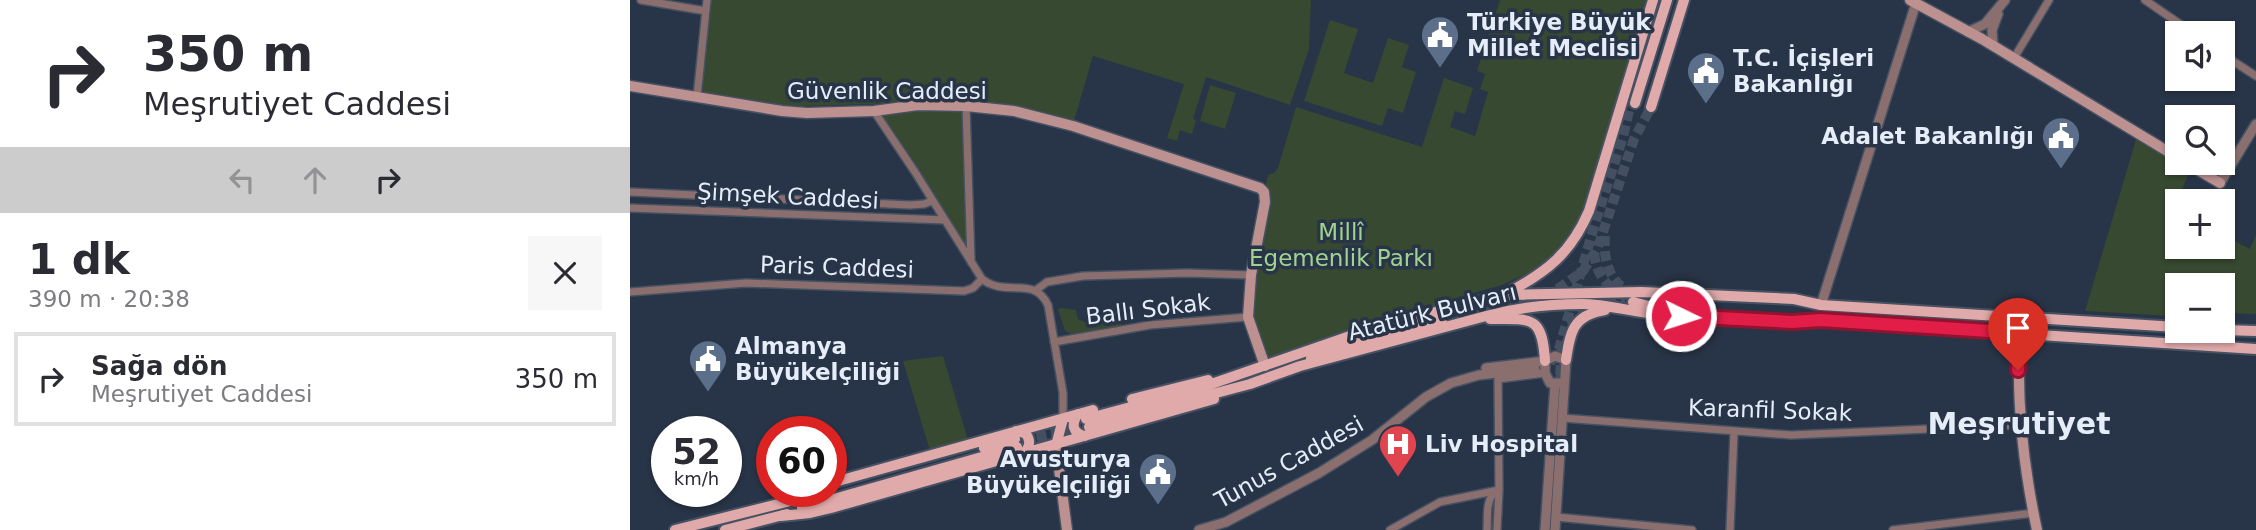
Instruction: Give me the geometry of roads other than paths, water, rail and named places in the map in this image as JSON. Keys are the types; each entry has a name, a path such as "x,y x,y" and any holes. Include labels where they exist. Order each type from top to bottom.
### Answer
{"main road":[{"path":"1503,295 1531,280 1559,259 1583,226 1653,0"},
{"path":"1640,105 1660,0"},
{"path":"1640,105 1667,0"},
{"path":"1640,105 1677,0"},
{"path":"1640,105 1684,0"},
{"path":"1913,2 1993,45 2165,151"},
{"name":"Güvenlik Caddesi","path":"630,86 782,111 828,113 918,105 966,106 1045,117 1260,188 1264,192 1265,202 1251,275"},
{"path":"2206,175 2220,183"},
{"path":"1251,275 1248,317 1265,366"},
{"name":"Atatürk Bulvarı","path":"1084,424 1189,383 1225,379 1376,327 1503,295 1641,292 1794,299 1821,305 2165,326"},
{"path":"1633,302 1665,309 1820,320"},
{"path":"1712,302 1821,305"},
{"name":"Atatürk Bulvarı","path":"1084,424 1199,405 1236,388 1300,366 1511,310 1582,304 1654,314 1733,320 1820,320 2256,349"},
{"path":"1451,307 1457,314 1456,325"},
{"path":"1566,360 1570,338 1577,322 1589,313 1618,308"},
{"path":"1300,366 1319,355 1443,319"},
{"path":"1474,320 1525,319 1533,322 1541,332 1545,361"},
{"path":"2235,330 2256,331"},
{"path":"2020,333 2020,425 2037,530"},
{"path":"847,486 1020,440 1063,419 1084,424"},
{"path":"1063,419 1052,446 1067,530"},
{"path":"847,479 1020,440 1052,446 1084,424"},
{"path":"725,530 782,516 1038,433 1052,446"},
{"path":"675,530 763,507"}],"street":[{"path":"641,0 706,11"},
{"path":"697,97 707,0"},
{"path":"2014,58 2049,0"},
{"path":"2145,0 2176,21"},
{"path":"1821,305 1913,2"},
{"path":"1968,32 1985,24 2003,3"},
{"path":"1993,45 1992,30 2003,3"},
{"path":"2235,62 2256,76"},
{"path":"966,106 971,262"},
{"path":"874,111 982,279 1002,289 1036,290 1048,305 1063,393 1063,419"},
{"path":"2220,183 2256,124"},
{"name":"Şimşek Caddesi","path":"630,192 909,205 932,201"},
{"path":"696,211 697,195"},
{"name":"Şimşek Caddesi","path":"630,208 945,220"},
{"path":"1036,290 1047,282 1083,276 1187,272 1251,275"},
{"name":"Paris Caddesi","path":"630,292 746,283 964,290 973,288 982,279"},
{"name":"Ballı Sokak","path":"1054,342 1150,325 1248,317"},
{"path":"1555,530 1562,418 1565,376 1566,360 1555,356 1545,361 1545,373 1550,383 1559,383 1565,376"},
{"name":"Tunus Caddesi","path":"1426,397 1431,390 1448,379 1478,369 1545,361"},
{"name":"Tunus Caddesi","path":"1199,530 1226,526 1330,467 1372,440 1426,397 1451,383 1479,374 1535,369"},
{"path":"1497,530 1498,379 1545,373"},
{"path":"1545,530 1555,384"},
{"name":"Karanfil Sokak","path":"1562,418 1802,435 2020,425"},
{"path":"1730,530 1734,432"},
{"path":"1390,530 1440,502 1499,490"},
{"path":"1487,530 1489,502 1491,496 1499,490"},
{"path":"1893,530 2034,513"},
{"path":"1556,517 1692,530"}],"tunnel":[{"path":"1550,363 1559,349 1623,137 1631,102"},
{"path":"1442,319 1523,303 1555,291 1583,271 1598,247 1634,139 1651,107"},
{"path":"1605,236 1606,259 1612,276 1623,288 1654,299 1712,302"},
{"path":"1594,253 1602,277 1619,295"},
{"path":"1571,326 1581,313 1594,304 1625,297"},
{"path":"1560,375 1562,350"},
{"path":"1550,530 1560,375"},
{"path":"1021,437 1066,424"},
{"path":"1023,445 1081,429"}],"place":[{"name":"Türkiye Büyük Millet Meclisi","path":"1440,69"},
{"name":"T.C. İçişleri Bakanlığı","path":"1706,105"},
{"name":"Adalet Bakanlığı","path":"2061,170"},
{"name":"Almanya Büyükelçiliği","path":"708,393"},
{"name":"Liv Hospital","path":"1398,478"},
{"name":"Avusturya Büyükelçiliği","path":"1158,506"}],"district":[{"name":"Meşrutiyet","path":"2019,424"}],"park label":[{"name":"Millî Egemenlik Parkı","path":"1341,245"}]}
